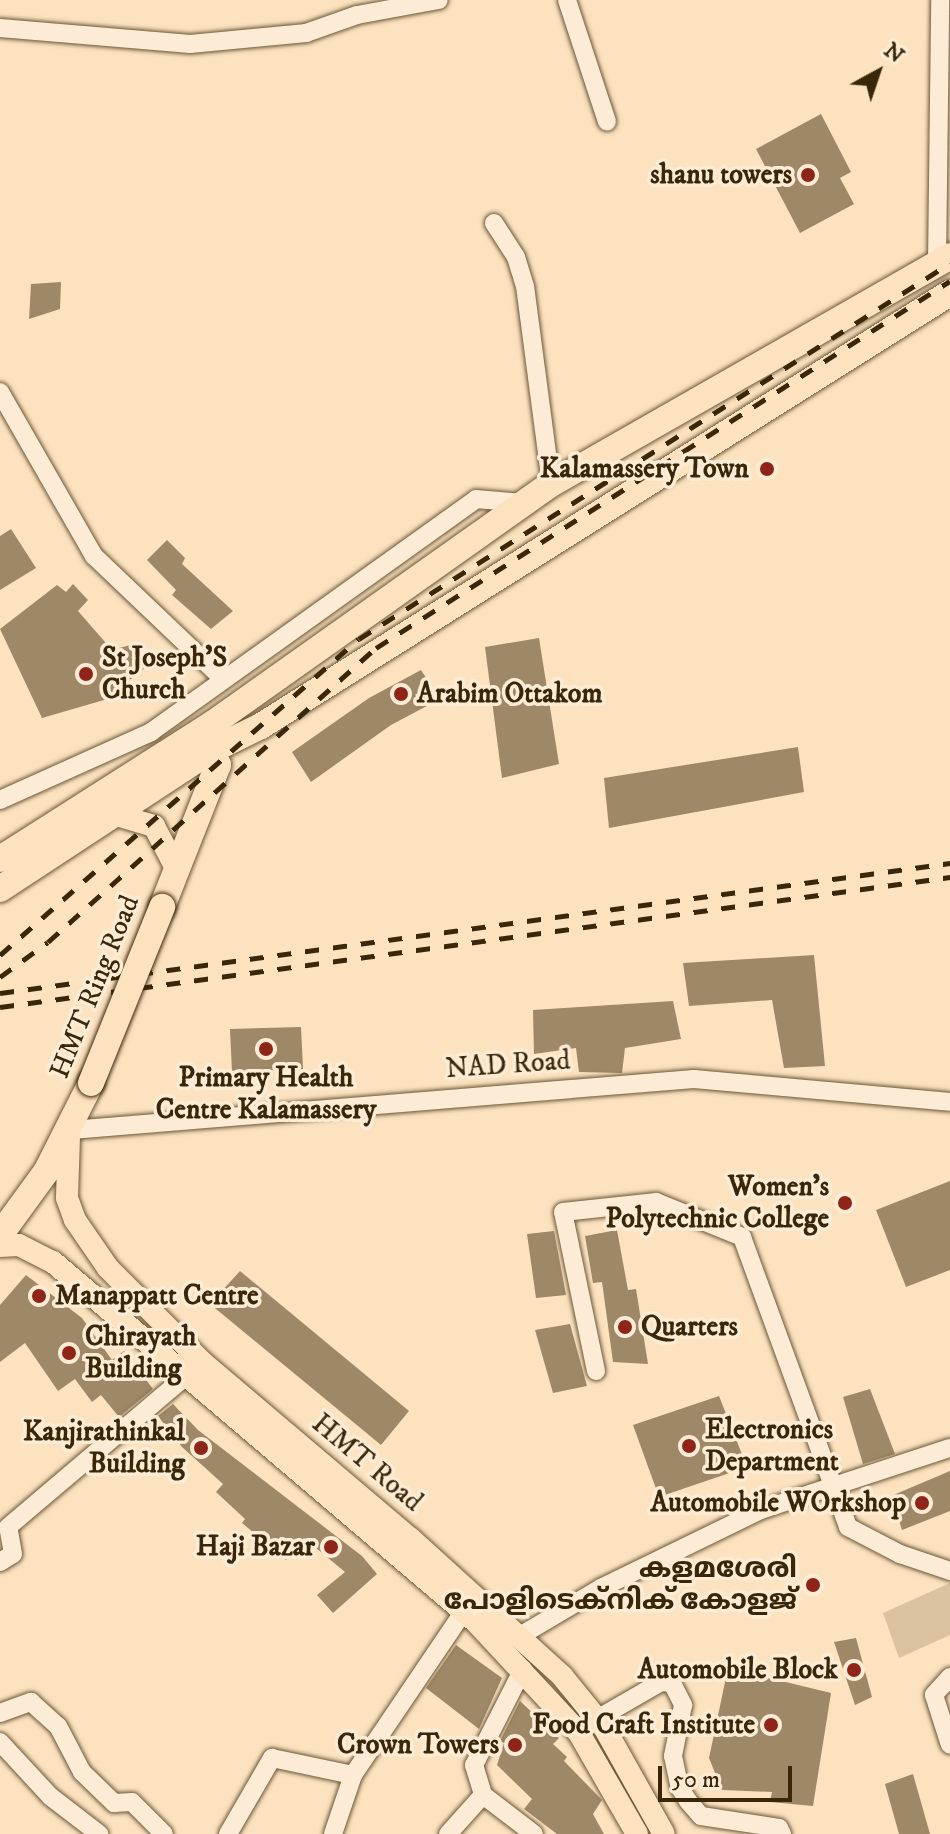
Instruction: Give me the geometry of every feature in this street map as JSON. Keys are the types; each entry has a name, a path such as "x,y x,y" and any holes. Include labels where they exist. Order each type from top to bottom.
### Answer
{"highway":[{"path":"0,859 163,755 551,484 944,260"},
{"path":"0,889 210,751 261,726 950,293"},
{"name":"HMT Ring Road","path":"0,1235 71,1130 218,765 210,751"},
{"path":"161,782 163,755"}],"main road":[{"path":"113,814 154,826 176,868"},
{"name":"HMT Road","path":"71,1130 65,1158 67,1198 75,1220 108,1268 202,1362 520,1636 597,1719 664,1834"},
{"name":"HMT Road","path":"0,1246 19,1245 53,1262 464,1611 523,1669 579,1733 637,1834"}],"street":[{"path":"0,28 190,44 306,33 357,15 439,0"},
{"path":"567,0 607,122"},
{"path":"940,0 944,260"},
{"path":"494,223 516,257 525,286 551,484"},
{"path":"0,392 94,556 223,679"},
{"path":"0,800 151,732 476,499 523,503"},
{"name":"NAD Road","path":"71,1130 694,1079 950,1102"},
{"path":"596,1371 563,1212 656,1202 742,1237 827,1460 830,1489 848,1527 900,1554 950,1571"},
{"path":"0,1562 13,1554 8,1527 185,1377"},
{"path":"520,1636 601,1588 761,1510 950,1448"},
{"path":"333,1834 353,1775 464,1611"},
{"path":"523,1669 474,1765 483,1795 534,1834"},
{"path":"950,1677 934,1695 950,1745"},
{"path":"597,1719 661,1682 672,1683 683,1705 673,1756 680,1788 688,1801 701,1816 779,1828 782,1834"},
{"path":"0,1713 31,1702 58,1726 82,1772 114,1803 132,1802 164,1834"},
{"path":"0,1742 51,1797 99,1834"},
{"path":"228,1834 272,1758 353,1775"},
{"path":"448,1834 483,1795"}],"shaded area":[{"path":"950,1583 950,1635 899,1658 883,1613"}],"building":[{"name":"shanu towers","path":"821,114 851,172 840,178 854,204 800,233 756,149"},
{"path":"61,282 60,309 29,319 31,284"},
{"path":"11,529 36,568 0,590 0,536"},
{"path":"167,540 185,558 182,564 233,611 211,629 172,595 176,590 147,560"},
{"path":"73,584 88,600 78,611 112,650 134,644 148,653 145,668 104,700 42,718 0,629 57,585 66,592"},
{"path":"539,638 559,764 502,778 485,647"},
{"path":"421,670 440,699 391,725 311,782 292,752 369,698"},
{"path":"798,747 804,792 609,828 604,778"},
{"path":"814,955 825,1066 784,1068 772,1000 689,1006 683,963"},
{"path":"673,1001 681,1039 625,1048 622,1073 579,1072 576,1048 534,1054 533,1010"},
{"name":"Primary Health Centre Kalamassery","path":"301,1027 303,1069 232,1072 230,1029"},
{"path":"950,1181 950,1270 906,1287 876,1210"},
{"path":"617,1230 628,1290 636,1289 648,1364 613,1362 602,1282 593,1283 585,1236"},
{"path":"554,1231 566,1295 536,1298 527,1234"},
{"path":"240,1271 409,1411 381,1445 210,1304"},
{"path":"26,1275 82,1318 112,1360 124,1351 153,1389 119,1417 101,1395 92,1402 75,1379 58,1391 25,1343 0,1362 0,1305"},
{"path":"570,1324 587,1386 553,1393 535,1330"},
{"path":"870,1389 895,1454 863,1464 843,1397"},
{"name":"Electronics Department","path":"719,1396 747,1467 659,1497 633,1425"},
{"path":"173,1404 198,1430 362,1556 377,1574 333,1613 317,1595 345,1572 304,1538 286,1560 242,1523 245,1519 216,1492 223,1484 182,1447 158,1416"},
{"name":"Automobile WOrkshop","path":"950,1471 950,1511 902,1530 891,1496"},
{"name":"Automobile Block","path":"856,1638 872,1697 855,1705 834,1642"},
{"path":"456,1645 502,1678 479,1729 426,1688"},
{"name":"Food Craft Institute","path":"728,1668 831,1693 813,1806 770,1802 772,1792 722,1790 709,1758"},
{"path":"520,1701 559,1738 553,1744 567,1757 564,1761 602,1800 593,1814 604,1834 557,1834 524,1809 532,1799 497,1765 504,1743 500,1741"},
{"path":"913,1774 930,1834 899,1834 885,1784"}],"railway":[{"path":"0,955 359,639 950,263"},
{"path":"0,977 48,942 376,648 950,281"},
{"path":"0,993 950,863"},
{"path":"0,1007 950,877"}],"place":[{"name":"shanu towers","path":"808,175"},
{"name":"Kalamassery Town","path":"767,469"},
{"name":"St Joseph'S Church","path":"86,674"},
{"name":"Arabim Ottakom","path":"401,694"},
{"name":"Primary Health Centre Kalamassery","path":"266,1049"},
{"name":"Women's Polytechnic College","path":"845,1203"},
{"name":"Manappatt Centre","path":"39,1296"},
{"name":"Quarters","path":"625,1327"},
{"name":"Chirayath Building","path":"69,1353"},
{"name":"Electronics Department","path":"689,1446"},
{"name":"Kanjirathinkal Building","path":"201,1448"},
{"name":"Automobile WOrkshop","path":"922,1503"},
{"name":"Haji Bazar","path":"331,1547"},
{"name":"കളമശേരി പോളിടെക്നിക് കോളജ്","path":"813,1585"},
{"name":"Automobile Block","path":"854,1670"},
{"name":"Food Craft Institute","path":"771,1725"},
{"name":"Crown Towers","path":"515,1745"}]}
